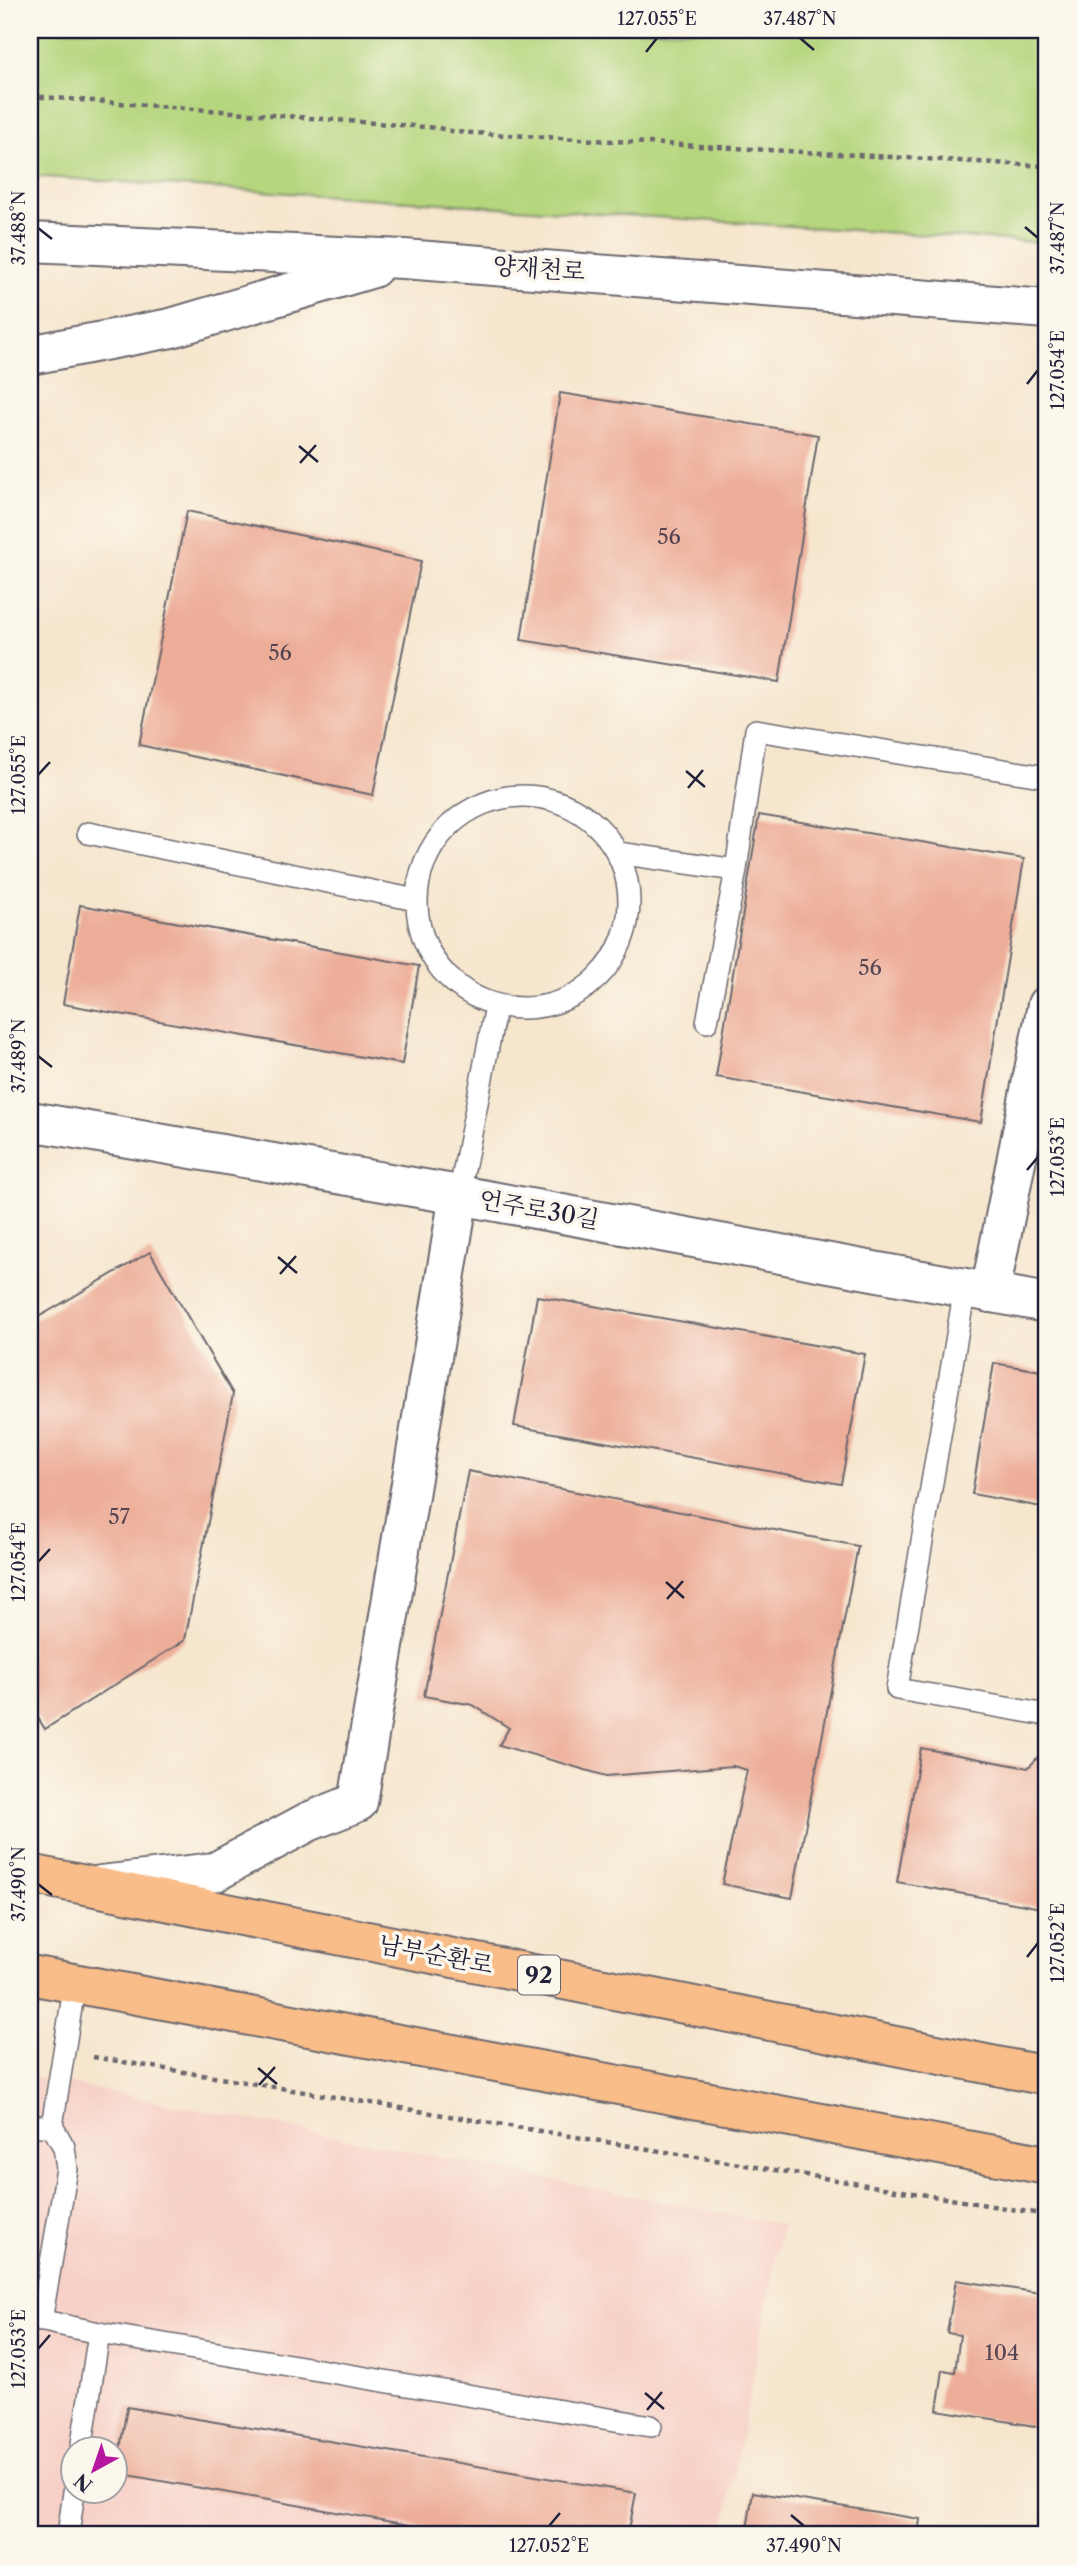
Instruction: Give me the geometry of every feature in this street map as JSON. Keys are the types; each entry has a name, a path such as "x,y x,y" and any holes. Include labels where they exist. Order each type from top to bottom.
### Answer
{"main road":[{"name":"남부순환로","path":"30,1874 1047,2076"},
{"path":"30,1975 1047,2165"}],"street":[{"name":"양재천로","path":"30,242 404,259 1047,309"},
{"path":"30,355 172,328 404,259"},
{"path":"978,1290 1047,1005"},
{"name":"언주로30길","path":"30,1121 459,1195 1047,1303"},
{"path":"92,1886 215,1872 308,1822 358,1802 459,1195"}],"lane":[{"path":"707,1022 736,870 756,730 1047,776"},
{"path":"535,795 568,805 597,825 618,853 629,886 629,922 617,955 595,982 565,1001 531,1009 496,1006 464,991 438,967 421,935 416,900 422,865 439,834 467,810 499,797 535,795"},
{"path":"88,833 416,900"},
{"path":"618,853 736,870"},
{"path":"459,1195 496,1006"},
{"path":"978,1290 897,1689 1047,1715"},
{"path":"75,1983 52,2126 64,2147 67,2169 36,2320 99,2333 651,2426"},
{"path":"30,2126 52,2126"},
{"path":"83,2436 99,2333"},
{"path":"68,2535 73,2506"}],"path":[{"path":"30,96 438,128 456,132 1047,166"},
{"path":"64,2052 1047,2215"}],"shaded area":[{"path":"30,2076 782,2225 723,2535 30,2535"}],"green space":[{"path":"30,30 1047,30 1047,243 30,176"}],"building":[{"path":"560,393 818,435 779,682 521,640"},
{"path":"187,511 421,561 373,795 139,745"},
{"path":"759,815 1024,859 981,1122 716,1077"},
{"path":"80,905 419,966 402,1064 63,1004"},
{"path":"150,1252 233,1394 185,1640 45,1729 30,1705 30,1322"},
{"path":"537,1296 865,1354 841,1484 514,1426"},
{"path":"994,1363 1047,1372 1047,1508 972,1494"},
{"path":"468,1471 858,1546 792,1898 722,1884 747,1770 733,1766 606,1776 499,1745 509,1728 473,1705 424,1696"},
{"path":"921,1748 1028,1768 1047,1752 1047,1909 897,1882"},
{"path":"956,2280 1047,2294 1047,2428 937,2410 943,2370 955,2372 960,2335 947,2333"},
{"path":"127,2407 636,2493 628,2535 465,2535 130,2475 130,2436 122,2436"},
{"path":"753,2492 920,2519 918,2535 746,2535"}]}
